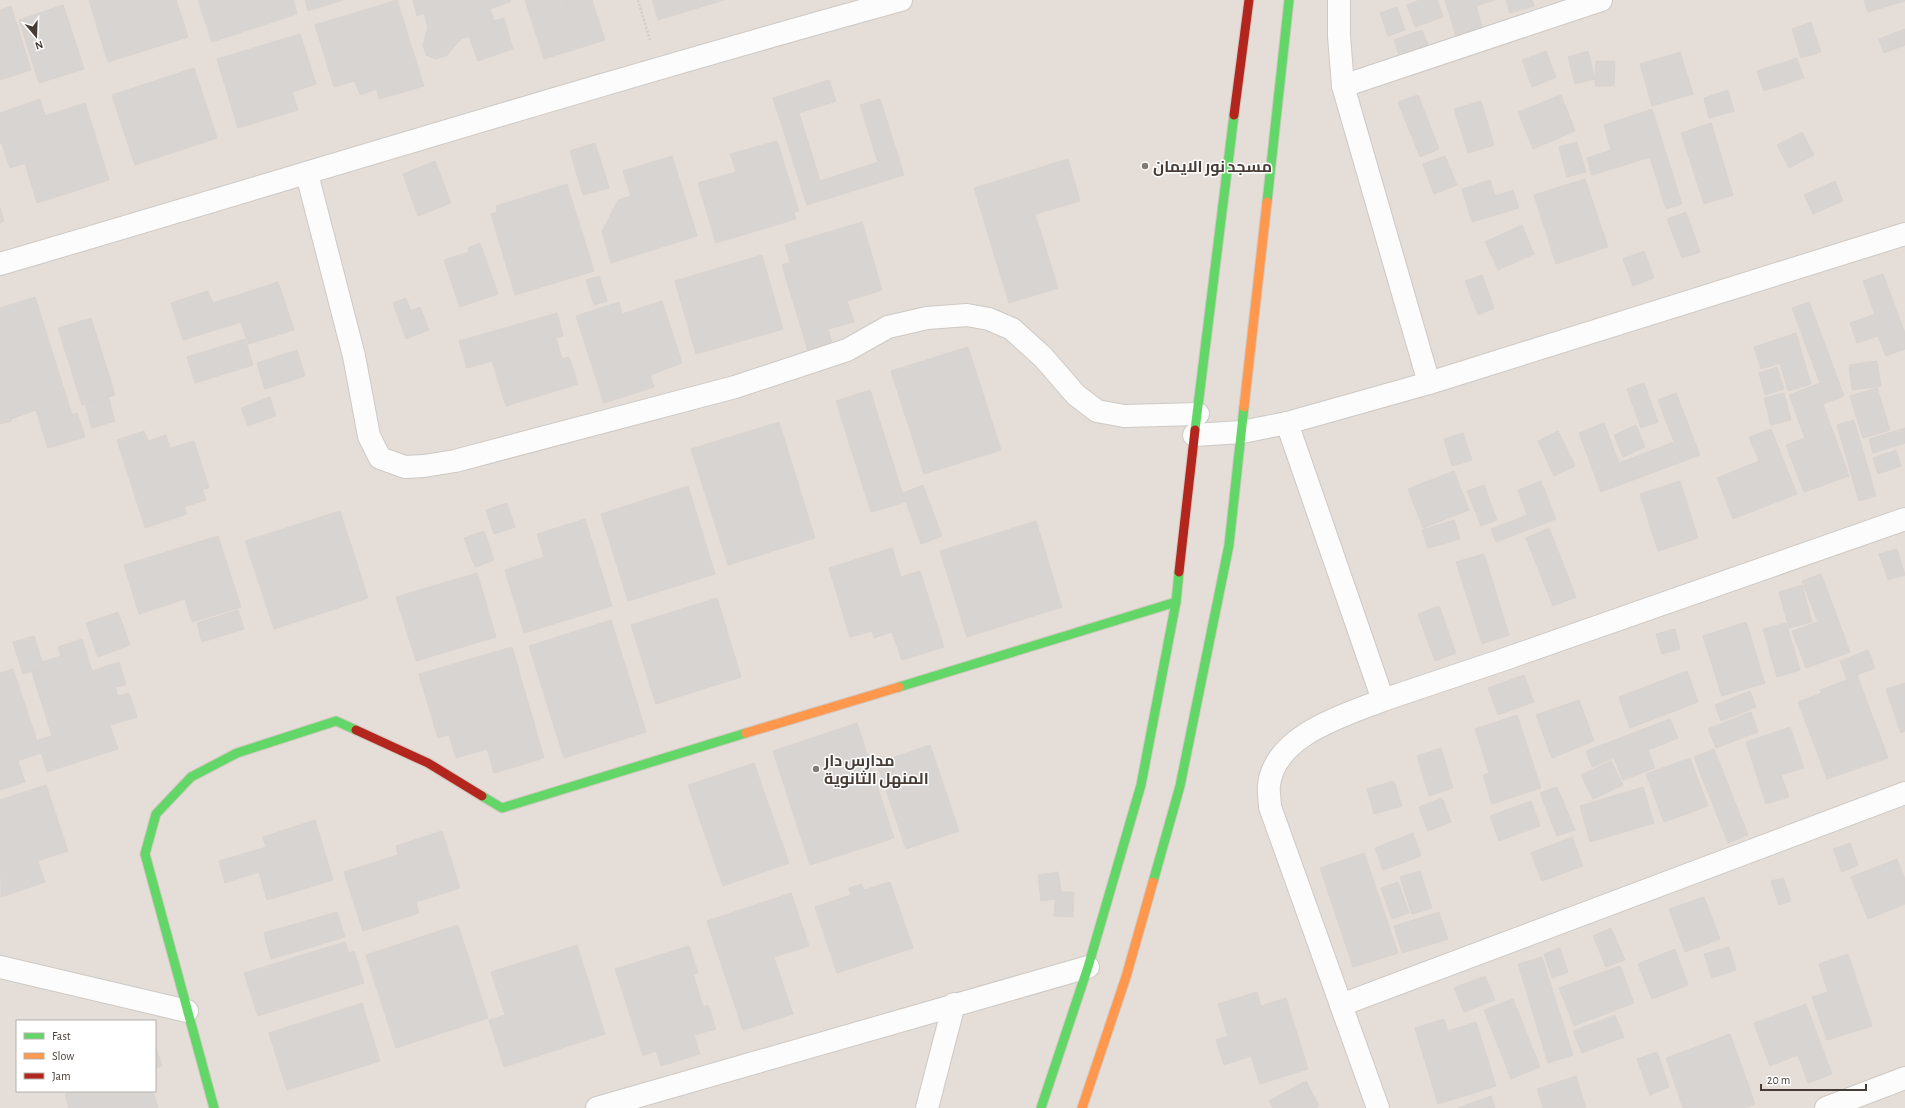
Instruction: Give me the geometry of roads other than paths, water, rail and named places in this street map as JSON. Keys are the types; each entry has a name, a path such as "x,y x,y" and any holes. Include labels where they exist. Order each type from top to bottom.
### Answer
{"main road":[{"path":"1041,1108 1088,967 1141,785 1176,602 1194,435 1198,414 1249,0"},
{"path":"1082,1108 1126,978 1180,786 1229,545 1289,0"},
{"path":"214,1108 186,1011 145,854 156,814 192,777 237,753 336,721 428,763 502,808 1176,602"}],"street":[{"path":"0,264 307,174 658,68 901,0"},
{"path":"1339,0 1339,36 1343,86 1429,383"},
{"path":"1343,86 1601,0"},
{"path":"307,174 354,356 369,436 380,458 404,467 424,466 455,461 735,387 846,350 888,327 927,318 968,315 989,319 1012,329 1043,357 1076,395 1097,411 1124,416 1198,414"},
{"path":"1194,435 1242,432 1287,423 1429,383 1904,238"},
{"path":"1287,423 1383,700"},
{"path":"1378,1108 1270,807 1269,785 1274,770 1284,752 1302,737 1326,723 1383,700 1512,657 1905,519"},
{"path":"1341,1005 1905,793"},
{"path":"0,967 186,1011"},
{"path":"597,1108 954,1004 1088,967"},
{"path":"927,1108 954,1004"},
{"path":"1826,1108 1905,1078"}],"place":[{"name":"مسجد نور الايمان","path":"1145,166"},
{"name":"مدارس دار المنهل الثانوية","path":"816,769"}]}
